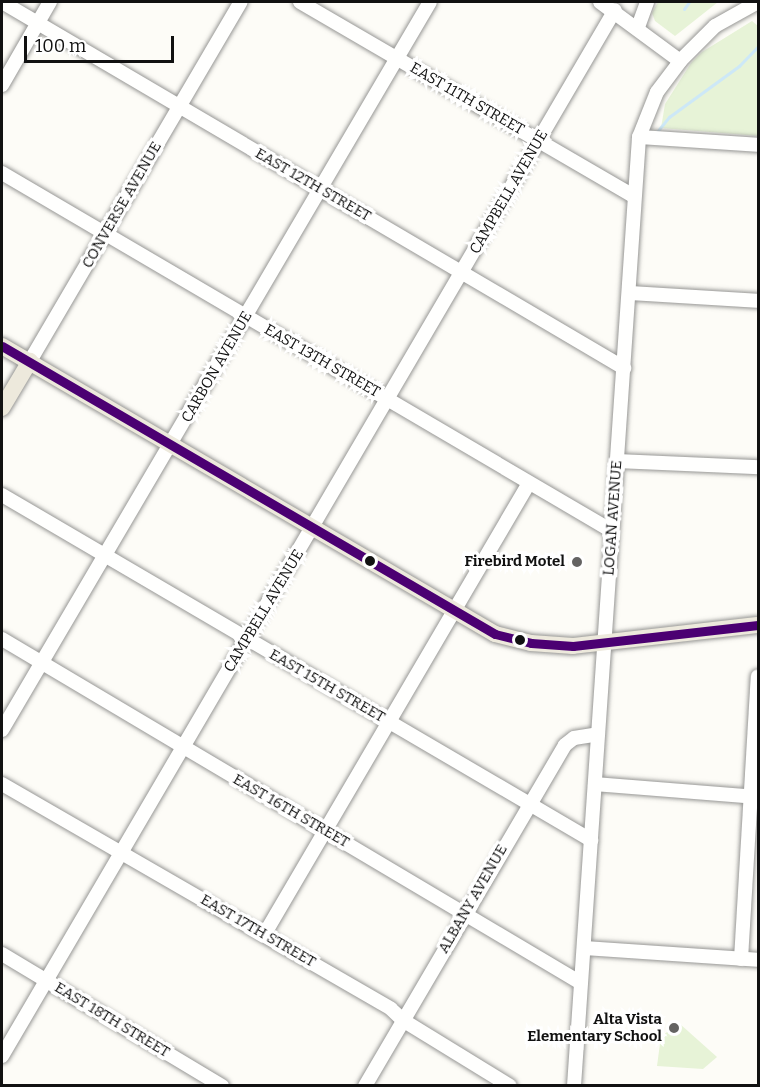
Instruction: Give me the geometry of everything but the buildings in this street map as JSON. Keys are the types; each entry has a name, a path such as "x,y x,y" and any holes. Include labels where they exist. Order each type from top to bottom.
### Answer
{"main road":[{"path":"2,346 453,612 513,640 552,646 603,645 759,625"},
{"name":"CONVERSE AVENUE","path":"2,408 30,361"}],"street":[{"name":"EAST 12TH STREET","path":"2,2 624,368"},
{"path":"2,85 50,2"},
{"name":"CONVERSE AVENUE","path":"30,361 241,2"},
{"name":"EAST 11TH STREET","path":"300,2 633,196"},
{"name":"CARBON AVENUE","path":"2,730 104,555 172,445 430,2"},
{"path":"600,2 615,10 680,61"},
{"path":"638,27 647,2"},
{"name":"LOGAN AVENUE","path":"574,1086 603,645 618,461 633,196 639,137 657,92 680,61 715,26 759,2"},
{"name":"CAMPBELL AVENUE","path":"2,1056 313,529 615,10"},
{"path":"639,137 759,145"},
{"name":"EAST 13TH STREET","path":"2,173 612,531"},
{"path":"629,293 759,301"},
{"path":"618,461 759,468"},
{"path":"264,935 529,483"},
{"name":"EAST 15TH STREET","path":"2,495 591,840"},
{"name":"EAST 16TH STREET","path":"2,639 581,983"},
{"path":"741,959 754,797 759,677"},
{"name":"ALBANY AVENUE","path":"365,1086 565,745 574,738 598,734"},
{"name":"EAST 17TH STREET","path":"2,783 391,1009 404,1022 510,1086"},
{"path":"595,784 754,797"},
{"path":"584,948 759,960"},
{"name":"EAST 18TH STREET","path":"2,954 222,1086"}],"green space":[{"path":"658,2 718,2 675,36 655,21 652,13"},
{"path":"752,21 758,26 758,136 661,128 665,104 691,63 702,52"},
{"path":"680,1024 717,1057 703,1069 657,1066 661,1036"}],"waterway":[{"path":"684,9 689,2"},
{"path":"656,133 669,117 739,66 758,46"}],"transit line":[{"path":"2,346 495,634 531,643 573,646 758,625"}],"place":[{"name":"Firebird Motel","path":"577,562"},
{"name":"Alta Vista Elementary School","path":"674,1028"}]}
